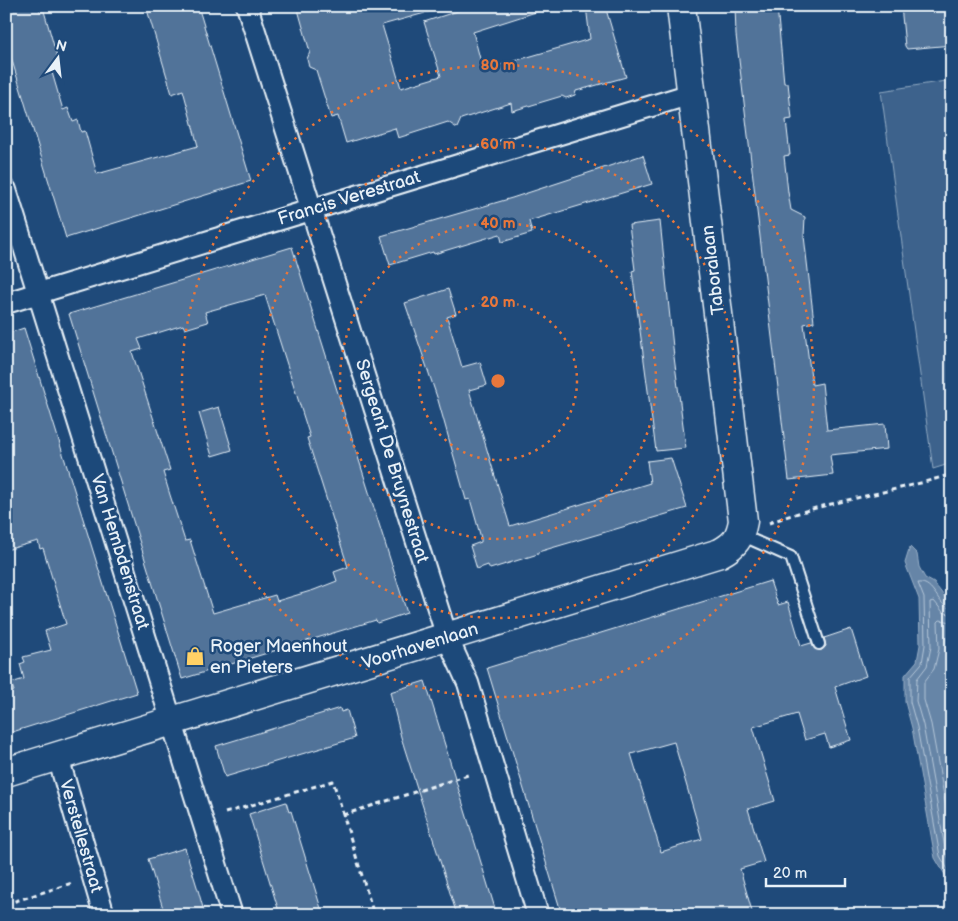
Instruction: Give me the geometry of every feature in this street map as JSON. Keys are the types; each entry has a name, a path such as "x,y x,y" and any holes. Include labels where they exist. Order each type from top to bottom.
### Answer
{"street":[{"name":"Sergeant De Bruynestraat","path":"247,6 447,637 468,683 538,915"},
{"name":"Taboralaan","path":"681,6 743,521 741,534"},
{"name":"Francis Verestraat","path":"6,303 691,94"},
{"name":"Van Hembdenstraat","path":"6,190 204,819 232,915"},
{"name":"Voorhavenlaan","path":"6,772 720,553 734,546 741,534"},
{"name":"Verstellestraat","path":"58,757 104,915"}],"lane":[{"path":"741,534 791,557 819,644"}],"path":[{"path":"741,534 789,516 903,489 951,474 952,482"},
{"path":"343,815 493,767"},
{"path":"204,819 333,781 374,915"},
{"path":"6,904 93,877"}],"shaded area":[{"path":"952,80 952,463 933,469 881,91"}],"water":[{"path":"910,547 917,554 919,567 925,578 934,583 950,604 952,610 952,882 947,878 935,858 912,728 905,702 905,675 917,661 920,645 919,599 905,563"}],"building":[{"path":"6,6 38,6 40,12 44,11 60,67 51,69 63,110 68,108 73,122 78,120 81,132 85,131 97,174 198,146 183,90 172,94 146,6 198,6 251,181 66,238 6,41"},
{"path":"297,6 418,6 425,13 382,25 401,88 441,76 424,22 473,6 538,6 539,11 473,32 483,70 590,39 586,6 605,6 626,77 576,91 575,95 566,98 562,96 512,111 511,103 461,119 457,128 448,122 398,138 395,128 346,143 338,116 331,118 316,70 309,67 307,59 310,52"},
{"path":"735,6 777,6 784,83 788,83 792,119 786,120 790,155 784,156 788,192 791,210 805,217 804,236 814,322 804,324 812,385 822,383 827,430 885,424 887,449 830,455 833,475 789,480 736,35"},
{"path":"901,6 952,6 952,45 907,49 905,46"},
{"path":"643,155 652,184 529,221 532,233 502,242 500,234 390,265 381,236 512,198"},
{"path":"660,221 674,357 686,448 656,451 632,271 635,270 629,225"},
{"path":"292,247 407,613 377,623 376,620 182,679 69,314","holes":["265,295 310,437 307,438 348,567 334,572 337,581 314,590 277,601 275,595 213,613 190,540 185,541 163,472 170,470 132,352 142,349 138,339 183,325 185,329 208,322 205,312"]},
{"path":"448,289 456,314 447,317 462,367 480,362 487,385 469,390 510,526 650,483 647,461 671,458 687,508 538,552 538,554 490,569 488,565 477,569 470,546 481,542 481,538 470,499 466,500 438,400 405,303"},
{"path":"24,328 137,693 6,734 6,694 14,691 11,683 24,679 20,664 25,662 23,657 51,650 45,631 66,624 43,548 40,549 38,541 6,550 6,334"},
{"path":"219,407 232,450 212,456 199,413"},
{"path":"770,581 778,605 788,602 801,646 811,643 815,649 822,650 826,646 824,638 851,629 866,676 835,687 851,740 829,747 825,734 805,740 797,714 753,727 775,801 748,809 764,862 740,869 753,915 562,915 487,668","holes":["674,742 702,839 661,852 631,754"]},
{"path":"425,681 497,915 457,915 401,737 390,692"},
{"path":"340,708 341,712 347,710 355,738 225,777 216,746"},
{"path":"286,802 289,812 291,811 323,915 280,915 249,814"},
{"path":"185,848 205,915 165,915 148,859"}],"place":[{"name":"Roger Maenhout en Pieters","path":"195,656"}]}
